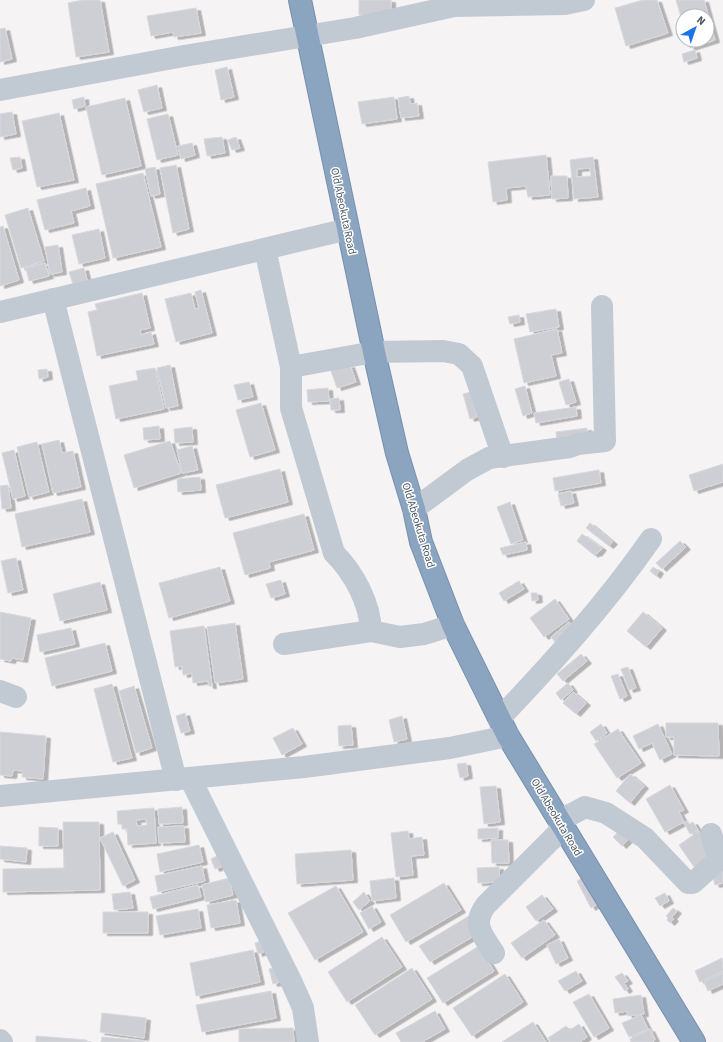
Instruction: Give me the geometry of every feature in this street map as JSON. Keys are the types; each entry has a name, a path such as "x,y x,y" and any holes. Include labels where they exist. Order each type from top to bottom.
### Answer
{"highway":[{"name":"Old Abeokuta Road","path":"300,0 374,352 397,454 414,509 421,542 453,625 503,728 694,1042"}],"street":[{"path":"0,90 184,56 308,37 405,9 454,6 565,4 584,0"},
{"path":"0,312 348,229"},
{"path":"265,249 291,366 290,408 334,553 346,565 359,588 371,616 371,631"},
{"path":"53,299 183,779 292,982 303,1008 308,1042"},
{"path":"414,509 479,463 489,458 570,447 578,444 605,442 602,306"},
{"path":"291,366 374,352 443,350 459,354 466,358 472,366 503,457"},
{"path":"0,796 320,765 450,748 503,728 628,573 651,539"},
{"path":"284,644 371,631 400,637 424,634 453,625"},
{"path":"494,953 480,929 478,923 479,915 486,905 561,824 585,807 606,812 645,838 688,883 693,883 717,861 718,857 711,834"}],"building":[{"path":"83,0 100,0 109,52 76,57 68,3"},
{"path":"359,0 391,0 391,16 359,15"},
{"path":"643,0 657,0 668,33 626,46 615,8"},
{"path":"676,0 704,0 706,8 678,8"},
{"path":"196,8 201,33 174,37 173,32 151,36 147,16"},
{"path":"5,28 12,59 0,62 0,29"},
{"path":"695,50 697,58 684,62 682,54"},
{"path":"227,67 234,97 221,100 215,70"},
{"path":"157,85 162,108 144,112 138,90"},
{"path":"409,96 410,104 417,103 419,116 401,118 398,98"},
{"path":"84,97 85,106 74,109 72,100"},
{"path":"394,97 397,119 362,124 358,102"},
{"path":"125,98 141,166 102,175 86,107"},
{"path":"12,112 16,134 0,137 0,114"},
{"path":"59,113 74,180 37,187 22,121"},
{"path":"168,114 178,155 157,160 147,119"},
{"path":"222,137 225,153 207,156 204,139"},
{"path":"236,137 240,148 232,150 228,140"},
{"path":"192,143 195,155 181,159 178,146"},
{"path":"546,155 550,195 528,197 526,186 506,188 507,200 493,202 488,162"},
{"path":"20,157 22,168 13,170 10,158"},
{"path":"593,157 598,197 574,199 570,160","holes":["590,168 591,176 577,177 577,169"]},
{"path":"176,165 189,229 173,233 160,168"},
{"path":"155,167 160,194 151,196 145,169"},
{"path":"143,173 161,247 113,258 96,184"},
{"path":"551,176 567,176 568,198 552,199"},
{"path":"86,188 90,206 71,211 74,223 45,230 37,200"},
{"path":"28,208 44,261 21,268 5,215"},
{"path":"3,226 19,280 0,286 0,227"},
{"path":"99,229 105,258 79,264 72,235"},
{"path":"58,245 62,272 50,274 45,247"},
{"path":"45,263 49,276 29,281 26,268"},
{"path":"84,268 87,280 73,284 69,272"},
{"path":"201,290 212,333 176,342 165,299 191,293 195,309 199,308 195,292"},
{"path":"142,293 150,328 140,330 141,335 151,332 154,344 97,356 88,312 97,310 95,304"},
{"path":"556,309 559,327 530,332 526,314"},
{"path":"519,315 520,322 510,324 508,317"},
{"path":"557,329 562,353 551,355 556,376 524,383 514,339"},
{"path":"170,365 178,406 166,408 157,368"},
{"path":"350,365 356,382 337,388 331,371"},
{"path":"155,368 164,409 116,419 109,386 138,380 136,371"},
{"path":"47,369 48,377 39,379 38,370"},
{"path":"569,379 576,402 566,405 559,382"},
{"path":"249,382 253,397 238,400 234,385"},
{"path":"525,386 532,413 523,416 515,389"},
{"path":"328,388 329,401 308,402 307,390"},
{"path":"471,392 477,417 470,419 463,394"},
{"path":"339,398 340,410 331,410 330,399"},
{"path":"261,403 275,450 250,457 236,410"},
{"path":"576,407 577,416 536,423 534,413"},
{"path":"159,426 160,439 144,440 143,428"},
{"path":"192,427 193,442 175,443 174,429"},
{"path":"587,428 588,436 557,440 556,432"},
{"path":"59,440 62,453 73,451 81,487 53,493 42,444"},
{"path":"170,441 181,473 134,488 124,455"},
{"path":"37,442 49,492 29,497 17,447"},
{"path":"192,446 198,470 182,473 177,450"},
{"path":"14,450 25,496 13,499 2,453"},
{"path":"723,464 723,482 694,491 689,475"},
{"path":"280,469 288,502 225,518 216,485"},
{"path":"599,470 601,483 555,491 553,478"},
{"path":"200,477 201,490 178,492 177,479"},
{"path":"8,485 11,508 2,509 0,486"},
{"path":"571,491 574,503 561,506 558,494"},
{"path":"82,499 90,532 22,547 15,514"},
{"path":"510,502 523,540 511,544 497,507"},
{"path":"304,514 314,550 269,562 270,568 245,575 233,533"},
{"path":"590,523 613,542 609,546 586,528"},
{"path":"582,534 602,548 597,554 595,553 594,555 577,541"},
{"path":"680,541 686,547 662,569 656,563"},
{"path":"526,542 527,550 503,555 500,548"},
{"path":"16,558 23,590 8,593 1,561"},
{"path":"220,567 230,601 169,618 159,583"},
{"path":"653,567 659,571 656,576 650,571"},
{"path":"281,580 285,594 271,598 266,584"},
{"path":"519,581 524,589 504,601 499,593"},
{"path":"100,582 107,610 60,621 53,594"},
{"path":"531,593 537,593 538,600 532,601"},
{"path":"555,599 569,619 544,637 530,618"},
{"path":"0,612 31,618 23,660 12,658 11,661 0,659"},
{"path":"643,612 662,628 646,647 627,631"},
{"path":"569,622 574,629 556,643 551,637"},
{"path":"235,623 243,679 215,683 207,627"},
{"path":"204,626 212,686 209,686 208,681 193,683 192,673 183,675 182,666 175,667 170,631"},
{"path":"71,628 75,644 40,652 37,635"},
{"path":"105,643 112,671 52,686 45,658"},
{"path":"581,654 587,661 563,681 557,674"},
{"path":"628,667 636,688 629,690 621,669"},
{"path":"618,674 627,696 620,699 611,676"},
{"path":"568,683 573,690 561,700 556,693"},
{"path":"112,684 132,758 113,762 94,689"},
{"path":"134,686 152,748 136,753 119,691"},
{"path":"573,692 586,703 576,714 563,703"},
{"path":"185,713 190,731 181,733 176,716"},
{"path":"402,716 407,739 394,742 389,720"},
{"path":"666,723 718,723 719,756 674,755 674,737 666,737"},
{"path":"601,724 607,733 596,741 590,732"},
{"path":"658,724 672,754 660,760 652,743 639,749 633,736"},
{"path":"351,725 353,745 339,746 338,726"},
{"path":"293,728 302,744 282,755 273,738"},
{"path":"618,729 641,763 617,778 594,744"},
{"path":"0,732 46,736 43,779 22,777 23,771 13,770 12,776 0,775"},
{"path":"466,763 468,776 460,778 457,764"},
{"path":"630,774 644,786 630,803 616,791"},
{"path":"670,785 684,810 679,812 684,822 665,832 646,799"},
{"path":"496,786 500,822 484,824 480,787"},
{"path":"182,807 183,823 159,824 158,809"},
{"path":"154,808 156,843 128,845 127,829 122,829 122,824 118,824 117,811","holes":["146,819 147,825 137,826 136,820"]},
{"path":"688,821 689,824 693,822 698,830 690,834 684,823"},
{"path":"63,822 99,822 100,890 3,892 3,869 64,868"},
{"path":"184,826 185,842 159,843 158,827"},
{"path":"39,827 58,828 58,846 39,846"},
{"path":"498,828 498,838 478,839 478,829"},
{"path":"622,828 631,837 622,846 613,837"},
{"path":"408,831 409,839 422,837 424,855 411,856 413,875 396,877 391,833"},
{"path":"699,831 714,854 694,867 679,845"},
{"path":"113,832 135,880 123,886 100,838"},
{"path":"491,840 508,840 509,863 492,863"},
{"path":"199,845 203,862 160,872 157,854"},
{"path":"0,846 27,848 26,862 0,859"},
{"path":"351,850 353,880 297,884 295,854"},
{"path":"219,855 223,866 215,869 211,859"},
{"path":"202,866 205,881 158,892 155,876"},
{"path":"723,866 723,883 715,885 711,869"},
{"path":"499,867 500,882 478,883 477,868"},
{"path":"585,877 599,903 591,908 577,881"},
{"path":"229,878 233,895 206,902 202,885"},
{"path":"394,878 396,898 372,901 370,881"},
{"path":"444,883 461,910 406,942 390,915"},
{"path":"198,885 201,897 153,909 150,897"},
{"path":"336,886 363,932 315,960 288,913"},
{"path":"130,892 133,908 114,910 112,894"},
{"path":"364,892 370,901 359,910 353,902"},
{"path":"665,893 669,901 660,906 655,898"},
{"path":"542,895 553,909 536,921 526,907"},
{"path":"236,900 240,923 211,928 207,905"},
{"path":"372,906 381,922 369,929 360,913"},
{"path":"673,908 677,911 672,917 674,919 670,923 666,916"},
{"path":"198,909 201,928 160,935 156,916"},
{"path":"103,912 148,912 148,933 103,933"},
{"path":"469,916 479,933 430,962 419,946"},
{"path":"544,920 555,935 522,958 511,943"},
{"path":"382,937 402,967 347,1002 328,972"},
{"path":"559,939 568,958 556,964 547,945"},
{"path":"265,940 268,950 258,954 255,943"},
{"path":"479,946 494,971 443,1003 427,978"},
{"path":"253,950 260,982 196,996 190,963"},
{"path":"722,958 723,971 700,982 695,971"},
{"path":"280,966 284,981 273,984 269,969"},
{"path":"412,968 432,999 375,1035 355,1005"},
{"path":"576,971 582,981 565,991 558,981"},
{"path":"622,973 628,981 624,983 628,989 625,991 615,977"},
{"path":"723,973 723,984 708,991 704,982"},
{"path":"505,974 523,1002 472,1036 453,1008"},
{"path":"271,991 276,1018 202,1032 196,1005"},
{"path":"589,994 609,1028 594,1037 573,1002"},
{"path":"641,995 644,1014 628,1016 627,1011 615,1013 613,999"},
{"path":"435,1011 445,1029 422,1042 401,1042 396,1033"},
{"path":"102,1013 146,1018 144,1038 100,1032"},
{"path":"641,1015 648,1029 629,1037 622,1023"},
{"path":"533,1022 546,1042 502,1042"},
{"path":"579,1024 587,1037 580,1042 551,1042 548,1038 566,1026 570,1030"},
{"path":"293,1028 294,1042 239,1042 239,1029"},
{"path":"650,1029 655,1039 653,1042 631,1042 630,1039"},
{"path":"36,1036 87,1040 87,1042 36,1042"},
{"path":"102,1037 144,1041 144,1042 101,1042"}]}
